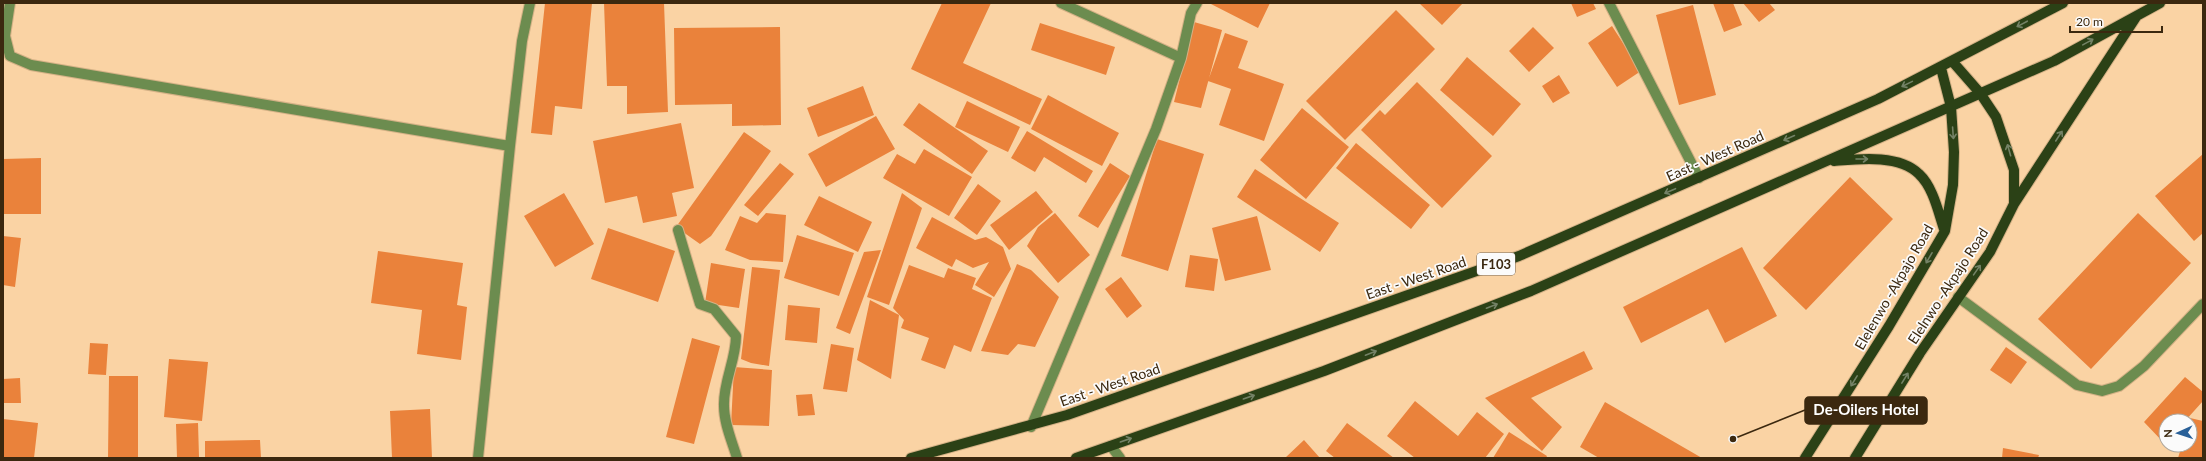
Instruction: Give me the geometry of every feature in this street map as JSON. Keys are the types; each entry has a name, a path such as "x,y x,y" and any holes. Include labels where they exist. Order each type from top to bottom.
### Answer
{"main road":[{"name":"East - West Road","path":"910,458 1031,427 1519,256 1878,99 1941,68 2063,3"},
{"name":"F103","path":"1076,458 1324,371 1531,291 2054,61 2160,3"},
{"path":"2014,204 2137,15"},
{"name":"Elelnwo -Akpajo Road","path":"1854,458 1958,297 1990,252 2014,204 2014,170 2006,140 1996,117 1980,93 1952,61"},
{"name":"Elelenwo -Akpajo Road","path":"1805,458 1889,326 1945,231 1953,185 1954,152 1951,106 1941,68"},
{"path":"1824,162 1862,158 1893,160 1919,173 1932,194 1945,231"}],"street":[{"path":"10,3 5,36 10,56 31,65 510,146"},
{"path":"478,458 522,41 530,3"},
{"path":"1061,3 1181,58"},
{"path":"1031,427 1156,129 1181,58 1191,13 1198,3"},
{"path":"1609,3 1699,178"},
{"path":"678,230 700,304 714,309 736,336 736,351 724,405 725,419 737,458"},
{"path":"1958,297 2077,385 2102,392 2119,386 2139,370 2203,304"},
{"path":"1111,446 1120,458"}],"building":[{"path":"545,3 592,3 582,109 555,106 552,135 531,133"},
{"path":"604,3 664,3 668,112 627,114 627,86 607,86"},
{"path":"942,3 991,3 963,63 1042,99 1030,125 911,69"},
{"path":"1209,3 1270,3 1258,28"},
{"path":"1419,3 1463,3 1442,25"},
{"path":"1571,3 1593,3 1596,9 1577,17"},
{"path":"1713,3 1733,3 1742,25 1724,32"},
{"path":"1743,3 1769,3 1775,10 1759,22"},
{"path":"1693,5 1716,95 1679,105 1656,15"},
{"path":"1396,10 1435,49 1345,140 1306,101"},
{"path":"1194,22 1222,30 1201,108 1174,102"},
{"path":"1040,23 1115,47 1106,75 1031,50"},
{"path":"1612,26 1641,71 1617,87 1588,43"},
{"path":"780,27 781,125 732,126 732,104 675,105 674,28"},
{"path":"1533,27 1554,48 1529,72 1509,51"},
{"path":"1225,33 1248,41 1238,68 1284,84 1264,141 1219,125 1231,89 1208,81"},
{"path":"1467,57 1521,104 1493,136 1440,90"},
{"path":"1559,75 1570,93 1553,103 1542,86"},
{"path":"1417,82 1492,156 1442,208 1361,130 1380,110 1385,115"},
{"path":"863,86 874,115 818,137 807,108"},
{"path":"1048,95 1119,133 1102,166 1031,129"},
{"path":"967,101 1020,127 1008,152 955,127"},
{"path":"919,103 988,151 972,174 903,125"},
{"path":"1302,108 1349,147 1306,199 1260,160"},
{"path":"876,116 895,149 826,187 808,154"},
{"path":"681,123 694,188 672,193 677,216 643,223 637,196 605,203 593,141"},
{"path":"1027,131 1093,171 1086,183 1044,157 1035,172 1011,158"},
{"path":"744,132 771,151 711,236 700,244 676,227"},
{"path":"1157,139 1204,154 1168,271 1121,256"},
{"path":"1356,143 1430,205 1411,229 1336,168"},
{"path":"924,149 972,177 949,216 883,178 897,154 915,164"},
{"path":"2203,154 2203,233 2194,241 2155,196"},
{"path":"41,158 41,214 3,214 3,159"},
{"path":"780,163 794,174 758,216 744,205"},
{"path":"1110,163 1130,176 1098,228 1078,216"},
{"path":"1255,169 1339,223 1320,252 1237,197"},
{"path":"1850,177 1893,219 1806,310 1763,268"},
{"path":"978,184 1001,201 977,235 954,218"},
{"path":"1036,191 1053,212 1009,250 990,225"},
{"path":"564,193 594,244 555,267 524,216"},
{"path":"902,193 922,208 889,305 867,297"},
{"path":"819,196 872,222 858,252 804,225"},
{"path":"766,213 786,215 783,262 750,260 725,250 740,216 757,223"},
{"path":"1055,213 1090,255 1058,283 1027,246 1038,227"},
{"path":"2138,213 2191,263 2091,369 2038,319"},
{"path":"1257,216 1271,270 1225,281 1212,228"},
{"path":"932,217 975,240 986,237 1003,247 1011,269 994,297 975,285 989,262 973,268 956,259 952,267 916,248"},
{"path":"608,228 675,251 658,302 591,279"},
{"path":"797,235 854,253 839,296 784,278"},
{"path":"3,236 21,238 15,287 3,285"},
{"path":"1742,247 1777,316 1725,343 1708,309 1641,343 1623,307"},
{"path":"881,250 850,334 836,328 864,252"},
{"path":"378,251 463,263 457,305 467,307 461,360 417,354 422,310 371,303"},
{"path":"1190,255 1218,259 1214,291 1185,287"},
{"path":"711,263 745,269 739,308 705,303"},
{"path":"1017,264 1031,270 1059,297 1035,347 1018,344 1008,355 981,351"},
{"path":"909,265 944,278 948,268 976,278 972,289 992,298 971,352 954,345 945,369 921,360 929,338 901,328 904,320 893,308"},
{"path":"752,267 780,270 769,366 751,363 741,359"},
{"path":"1121,277 1142,306 1127,318 1105,289"},
{"path":"870,300 899,315 891,379 857,360"},
{"path":"788,305 820,308 817,343 785,340"},
{"path":"692,338 720,346 694,444 666,437"},
{"path":"90,343 108,344 106,375 88,374"},
{"path":"831,344 854,348 847,392 823,389"},
{"path":"2006,347 2027,362 2011,384 1990,370"},
{"path":"1584,351 1593,369 1531,398 1562,427 1542,451 1485,398"},
{"path":"169,359 208,362 202,421 164,417"},
{"path":"734,367 772,370 769,426 731,425"},
{"path":"109,376 138,376 138,458 108,458"},
{"path":"2185,377 2203,392 2203,401 2192,413 2158,413 2158,437 2144,422"},
{"path":"20,378 21,403 3,403 3,379"},
{"path":"812,394 815,415 798,416 796,395"},
{"path":"1415,401 1458,436 1477,412 1504,434 1485,458 1415,458 1387,436"},
{"path":"1605,402 1702,458 1599,458 1580,447"},
{"path":"430,409 432,458 392,458 390,411"},
{"path":"3,419 38,423 34,458 3,458"},
{"path":"2198,420 2203,421 2203,458 2178,458 2180,453 2198,453"},
{"path":"198,423 199,457 177,458 176,424"},
{"path":"1347,423 1394,458 1335,458 1326,451"},
{"path":"1509,432 1547,456 1546,458 1493,458"},
{"path":"260,440 261,458 205,458 205,441"},
{"path":"1304,440 1320,458 1285,458"},
{"path":"2003,448 2039,455 2038,458 2002,458"}],"place":[{"name":"De-Oilers Hotel","path":"1733,439"}]}
